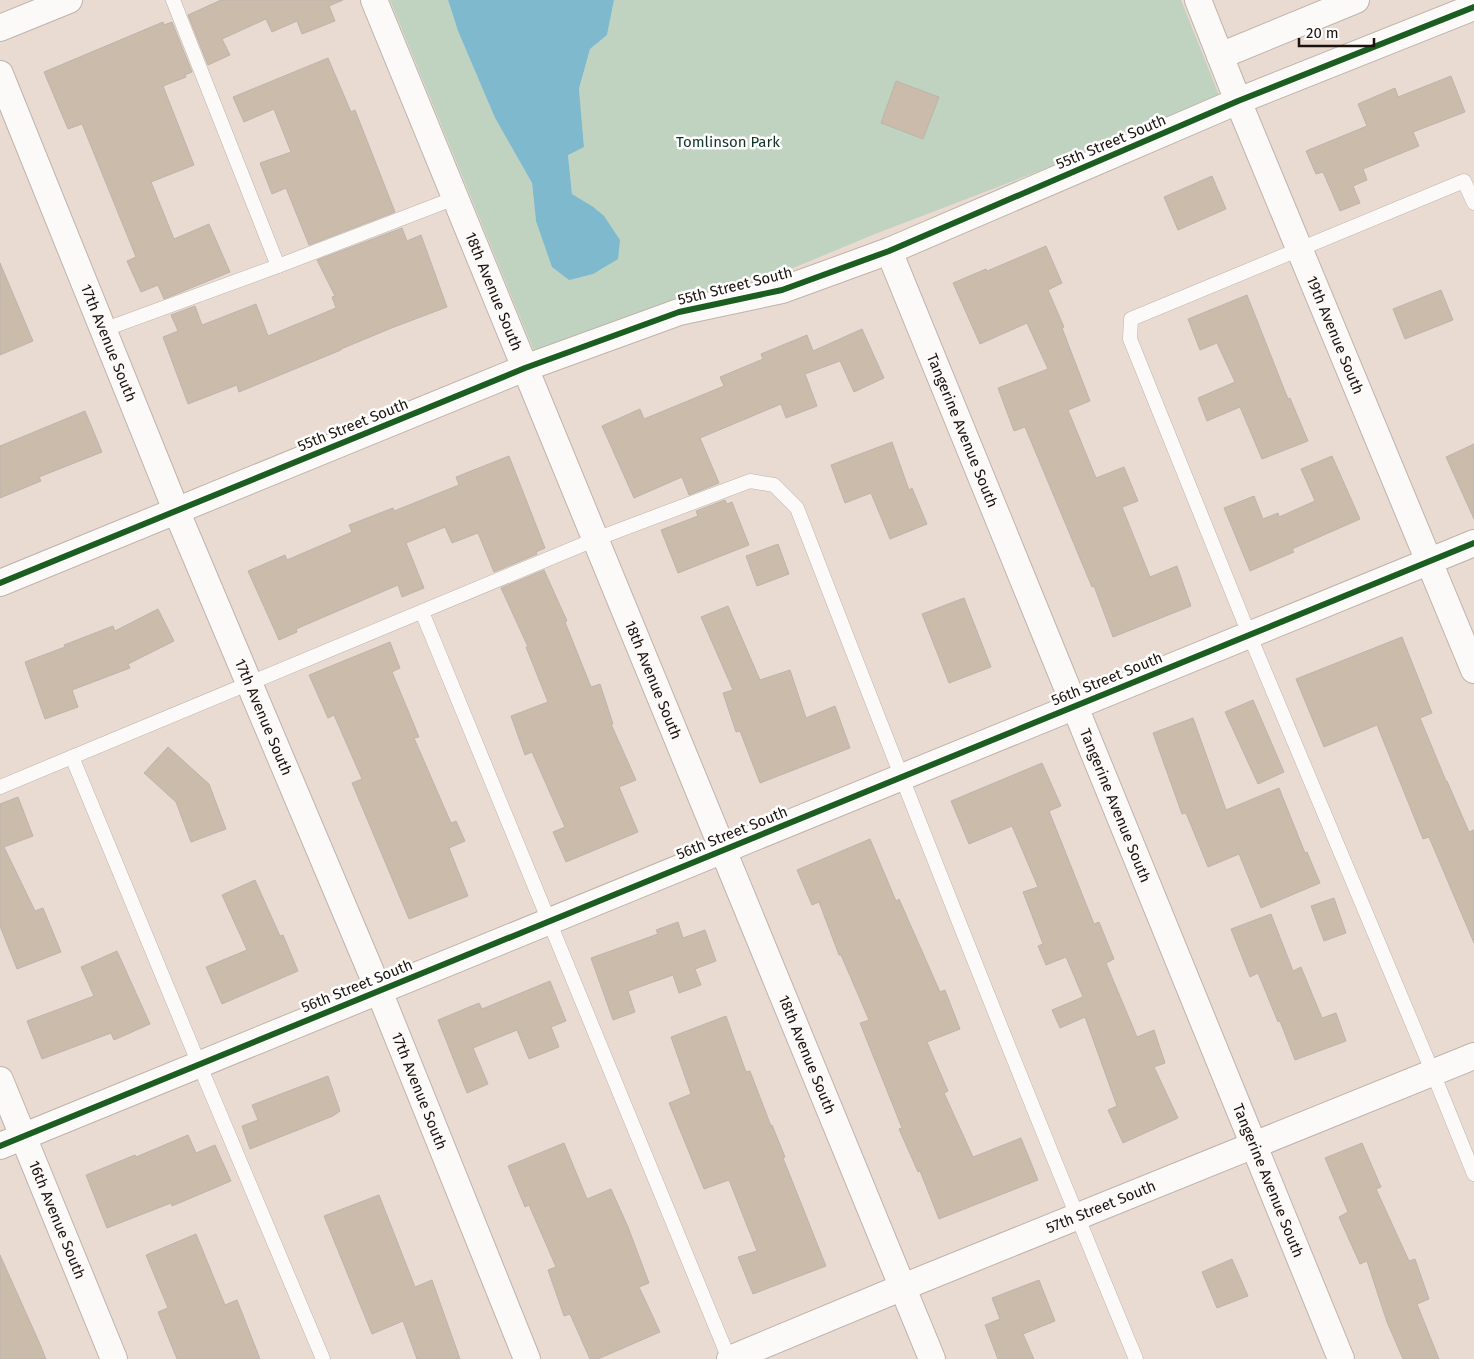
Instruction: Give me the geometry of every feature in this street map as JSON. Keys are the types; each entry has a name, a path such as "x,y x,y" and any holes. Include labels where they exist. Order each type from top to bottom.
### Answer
{"street":[{"path":"0,28 69,0"},
{"name":"18th Avenue South","path":"374,0 932,1359"},
{"name":"19th Avenue South","path":"1198,0 1474,670"},
{"path":"1220,56 1356,0"},
{"name":"55th Street South","path":"0,583 525,368 679,312 782,290 889,251 1238,101 1474,7"},
{"name":"17th Avenue South","path":"0,74 176,510 379,991 527,1359"},
{"name":"Tangerine Avenue South","path":"889,251 1340,1359"},
{"name":"56th Street South","path":"12,1141 1474,543"},
{"name":"57th Street South","path":"729,1359 1474,1056"},
{"name":"16th Avenue South","path":"0,1080 12,1141 114,1359"}],"lane":[{"path":"173,0 278,266"},
{"path":"1474,203 1464,180 1131,320 1130,339 1474,1174"},
{"path":"103,330 278,266 455,198"},
{"path":"0,787 596,540 750,481 774,485 797,508 901,777 1077,1217 1136,1359"},
{"path":"422,612 729,1359"},
{"path":"72,757 322,1359"}],"green space":[{"name":"Tomlinson Park","path":"390,0 448,0 458,31 495,118 532,183 536,221 592,206 572,194 568,154 584,147 579,90 590,49 607,35 614,0 1181,0 1219,95 1063,162 875,234 762,281 534,351"}],"water":[{"path":"448,0 614,0 607,35 590,49 579,89 584,147 568,155 572,194 604,216 620,240 618,259 593,274 569,280 552,267 536,221 532,183 495,118 458,31"}],"building":[{"path":"221,0 343,0 329,6 335,21 302,34 297,21 272,32 266,19 222,39 230,55 208,65 188,15"},
{"path":"163,22 164,25 172,22 192,72 185,75 186,77 163,86 194,165 151,182 174,239 209,224 230,272 164,299 158,285 141,292 127,261 136,257 82,124 68,129 44,72"},
{"path":"328,58 351,112 355,110 395,212 309,245 286,188 272,194 260,163 291,152 274,109 244,122 233,97"},
{"path":"1451,76 1465,112 1413,132 1419,146 1363,169 1367,180 1353,186 1360,203 1340,211 1323,172 1316,174 1306,151 1367,126 1358,104 1395,88 1398,97"},
{"path":"896,81 939,97 923,139 881,123"},
{"path":"1212,176 1226,209 1178,230 1164,197"},
{"path":"402,228 407,241 421,235 447,307 394,327 239,392 237,385 188,404 163,337 178,331 171,315 195,306 202,325 256,304 268,336 336,308 332,297 335,296 317,260"},
{"path":"1046,246 1062,283 1048,290 1064,327 1062,328 1090,401 1068,410 1096,478 1124,467 1138,501 1122,507 1150,577 1177,566 1191,606 1113,637 1094,586 1092,587 1025,427 1014,431 998,388 1048,369 1027,323 980,344 953,283"},
{"path":"0,263 33,341 0,355"},
{"path":"1441,290 1453,320 1405,339 1393,309"},
{"path":"1247,295 1288,399 1290,398 1308,441 1262,459 1240,407 1207,421 1198,398 1235,382 1217,343 1200,350 1188,319"},
{"path":"862,329 884,378 854,392 840,361 805,374 817,406 786,418 781,404 700,438 719,483 689,495 682,477 634,498 602,426 640,409 644,419 724,386 720,377 763,359 761,354 807,335 813,351"},
{"path":"85,411 102,452 39,477 41,481 0,498 0,446"},
{"path":"892,442 909,490 912,488 927,524 890,539 871,493 845,503 831,465"},
{"path":"1474,444 1474,519 1446,457"},
{"path":"509,456 545,548 536,552 537,554 494,572 478,533 452,543 445,527 406,543 424,588 402,597 398,585 296,629 297,632 279,640 248,571 285,555 287,560 352,532 349,525 393,508 394,511 459,485 456,477"},
{"path":"1332,456 1360,519 1292,549 1294,552 1250,571 1224,508 1254,496 1263,519 1278,513 1279,517 1315,501 1301,469"},
{"path":"725,500 727,504 732,502 749,545 678,573 661,530 698,516 696,511"},
{"path":"778,544 789,574 757,586 746,556"},
{"path":"544,570 567,621 565,622 591,687 600,684 613,724 611,724 636,780 619,787 638,832 566,862 553,832 565,827 532,752 525,755 511,716 548,702 526,647 528,647 501,588"},
{"path":"964,598 991,667 949,683 922,614"},
{"path":"728,606 760,680 790,670 806,718 835,706 850,748 760,783 740,731 736,732 723,693 733,690 701,617"},
{"path":"158,609 174,641 128,664 130,668 72,690 78,707 45,719 25,662 113,626 115,631"},
{"path":"1402,637 1432,713 1420,718 1469,832 1474,830 1474,943 1429,837 1423,839 1377,725 1324,747 1296,679"},
{"path":"390,642 400,668 392,672 419,737 414,738 451,823 456,821 465,841 449,848 468,896 409,919 352,783 362,779 334,715 328,718 309,675"},
{"path":"1253,700 1284,772 1258,784 1225,712"},
{"path":"1193,718 1226,810 1279,788 1305,853 1307,852 1320,883 1261,908 1239,854 1208,867 1186,813 1182,814 1153,733"},
{"path":"168,747 209,784 226,829 191,842 176,802 144,773"},
{"path":"1042,763 1061,806 1049,811 1094,924 1099,922 1114,959 1106,963 1137,1037 1154,1030 1165,1063 1154,1067 1178,1118 1123,1143 1108,1110 1117,1106 1085,1017 1060,1028 1052,1010 1083,997 1066,957 1046,965 1038,946 1043,944 1023,892 1038,887 1012,826 969,844 951,801"},
{"path":"18,797 33,836 4,847 35,911 43,908 61,952 17,969 0,926 0,804"},
{"path":"870,839 896,901 899,899 940,992 945,990 960,1029 927,1042 948,1091 944,1093 973,1157 1021,1138 1038,1180 939,1219 920,1171 918,1172 899,1129 902,1128 860,1023 869,1020 841,955 839,955 819,902 812,905 797,870"},
{"path":"255,880 280,936 283,935 298,971 222,1004 206,967 247,950 222,895"},
{"path":"1334,898 1346,933 1324,941 1311,906"},
{"path":"1271,914 1293,971 1301,967 1322,1018 1336,1013 1346,1041 1295,1060 1258,973 1250,977 1231,929"},
{"path":"678,922 683,938 705,930 716,961 695,969 701,985 679,993 673,975 628,991 635,1012 613,1020 591,958 658,934 656,930"},
{"path":"117,951 150,1024 114,1040 111,1033 42,1059 27,1021 94,996 81,967"},
{"path":"550,981 566,1021 551,1027 559,1047 529,1059 517,1030 473,1048 488,1084 467,1093 438,1020 479,1003 482,1009"},
{"path":"726,1016 746,1072 750,1071 785,1157 783,1158 826,1266 753,1294 738,1257 757,1251 729,1180 704,1189 669,1103 691,1094 671,1037"},
{"path":"328,1076 340,1111 333,1116 250,1149 242,1126 258,1120 252,1105"},
{"path":"188,1135 196,1153 215,1145 231,1181 172,1206 171,1203 107,1228 86,1175"},
{"path":"564,1143 587,1199 611,1189 628,1227 649,1283 639,1287 660,1332 598,1359 590,1359 570,1314 564,1316 548,1270 556,1267 529,1205 525,1207 508,1166"},
{"path":"1362,1143 1381,1187 1376,1189 1409,1261 1415,1259 1429,1299 1417,1304 1439,1359 1403,1359 1387,1322 1367,1261 1360,1264 1339,1217 1348,1212 1325,1158"},
{"path":"379,1195 415,1287 432,1280 460,1359 417,1359 403,1321 372,1334 324,1216"},
{"path":"196,1234 225,1305 237,1300 260,1359 177,1359 158,1312 168,1308 146,1255"},
{"path":"0,1255 39,1342 46,1359 0,1359"},
{"path":"1232,1259 1248,1296 1217,1308 1202,1272"},
{"path":"1039,1280 1055,1321 1023,1334 1034,1359 998,1359 985,1325 1000,1319 992,1298"}],"cycle path":[{"path":"0,583 525,368 679,312 782,290 889,251 1238,101 1474,7"},
{"path":"0,1146 1474,543"}]}
